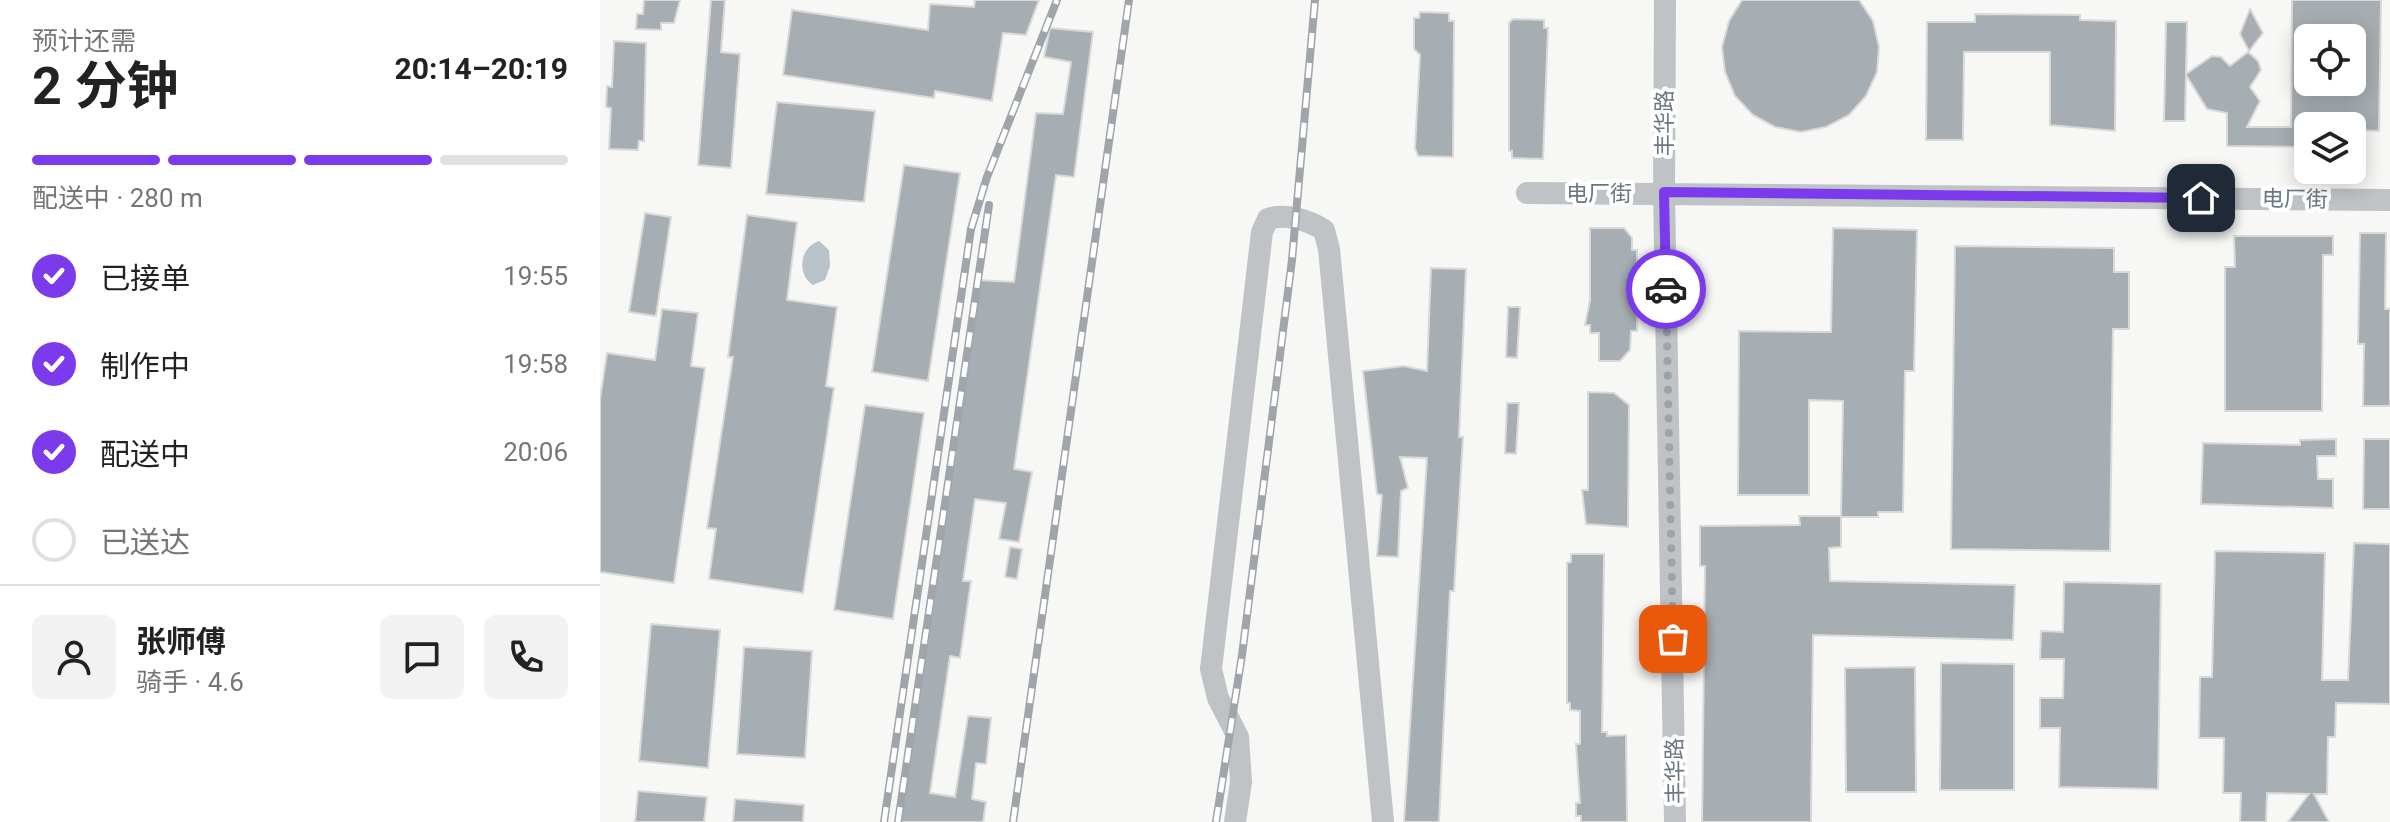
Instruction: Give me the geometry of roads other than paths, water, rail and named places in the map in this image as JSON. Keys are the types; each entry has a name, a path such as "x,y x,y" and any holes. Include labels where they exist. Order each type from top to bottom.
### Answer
{"street":[{"name":"丰华路","path":"1665,0 1664,192 1675,822"},
{"name":"电厂街","path":"1527,193 2390,200"},
{"path":"1235,822 1241,782 1238,737 1218,698 1211,669 1262,232 1268,219 1279,215 1311,222 1324,230 1329,249 1383,822"}],"railway":[{"path":"884,822 971,229 987,177 1057,0"},
{"path":"1013,822 1129,0"},
{"path":"1216,822 1242,655 1292,260 1315,0"},
{"path":"898,822 989,205"}]}
